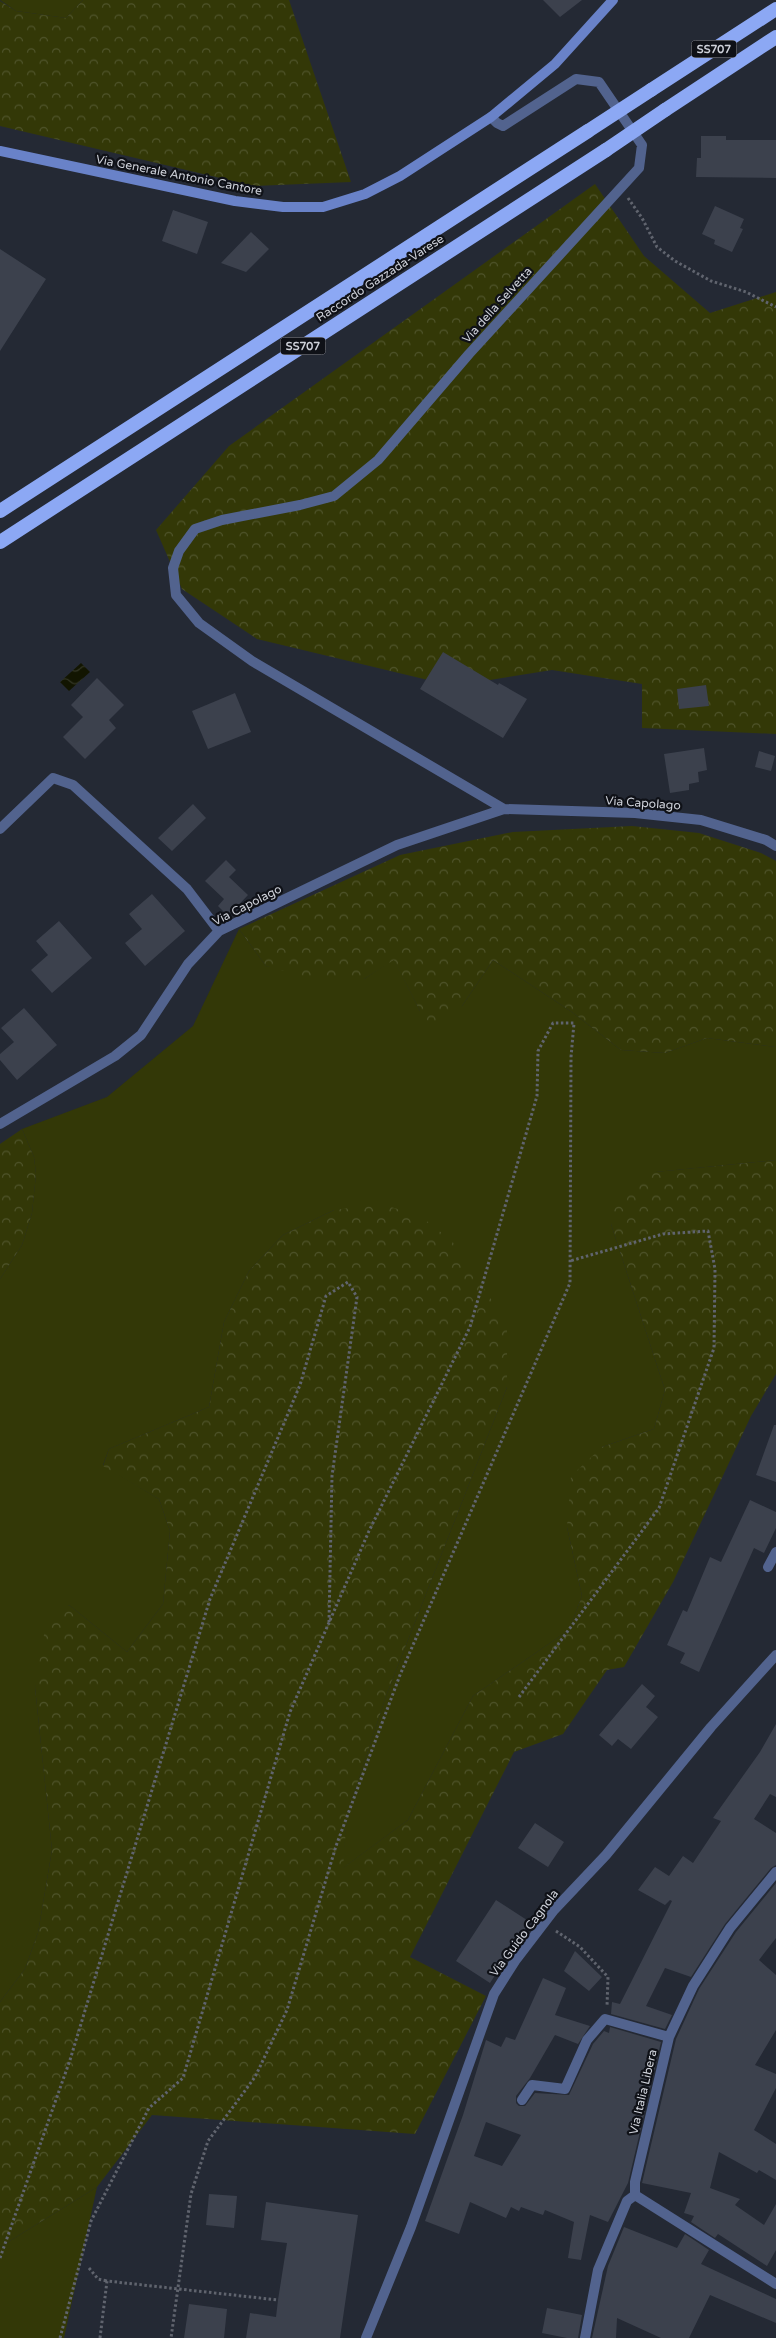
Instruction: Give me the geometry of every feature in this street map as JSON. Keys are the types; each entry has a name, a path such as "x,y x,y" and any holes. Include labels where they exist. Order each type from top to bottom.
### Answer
{"highway":[{"name":"Raccordo Gazzada-Varese","path":"0,511 776,9"},
{"name":"Raccordo Gazzada-Varese","path":"0,542 606,150 776,37"}],"main road":[{"name":"Via Generale Antonio Cantore","path":"0,151 235,202 283,207 323,207 365,194 438,153 491,117 555,64 613,0"}],"street":[{"name":"Via della Selvetta","path":"179,551 195,530 222,520 300,505 334,496 378,460 469,354 639,168 642,145 599,82 576,79 503,126 491,117"},
{"name":"Via Capolago","path":"179,551 173,568 176,595 199,623 252,661 504,808"},
{"path":"0,829 53,778 73,785 187,889 219,931"},
{"name":"Via Capolago","path":"0,1124 115,1056 141,1035 188,964 219,931 397,845 504,808 635,813 701,820 766,840 776,846"},
{"path":"768,1567 776,1552"},
{"name":"Via Guido Cagnola","path":"366,2338 411,2227 494,1994 515,1961 554,1910 606,1855 711,1727 776,1655"},
{"name":"Via Italia Libera","path":"585,2338 598,2270 627,2201 635,2195 635,2182 669,2037 693,1986 730,1928 776,1872"},
{"path":"522,2100 532,2085 565,2089 587,2040 605,2019 669,2037"},
{"path":"635,2195 776,2284"}],"path":[{"path":"621,187 642,218 657,246 675,261 711,281 746,292 776,307"},
{"path":"60,2338 91,2221 149,2108 183,2078 290,1712 369,1531 470,1327 537,1096 538,1051 553,1023 574,1023 571,1057 570,1283 400,1675 336,1846 287,2010 255,2078 208,2141 190,2194 172,2338"},
{"path":"519,1696 659,1508 714,1348 716,1269 708,1231 663,1234 570,1261"},
{"path":"0,2258 70,2060 210,1599 300,1386 326,1296 348,1282 357,1297 332,1476 328,1624"},
{"path":"554,1910 563,1922 556,1931 580,1947 608,1977 605,2019"},
{"path":"89,2268 98,2279 107,2281 278,2300"},
{"path":"100,2338 107,2281"}],"green space":[{"path":"0,0 83,0 66,18 16,11"},
{"path":"83,0 289,0 351,182 254,186 0,126 0,1 16,11 66,18"},
{"path":"595,184 644,256 710,313 776,292 776,734 642,728 642,684 552,670 453,686 257,639 182,589 156,530 229,446"},
{"path":"632,826 699,833 761,853 776,861 776,1047 707,1038 665,1053 621,1050 572,1012 493,960 462,1006 434,1029 420,1011 394,960 364,979 318,980 266,966 239,929 400,855 513,832"},
{"path":"239,929 266,966 364,979 394,959 420,1011 462,1006 493,960 572,1012 621,1050 665,1053 707,1038 776,1047 776,1160 656,1172 611,1224 665,1390 654,1429 602,1447 567,1527 582,1596 569,1630 473,1696 408,1820 342,1869 347,1815 386,1696 507,1387 334,1210 283,1235 249,1271 224,1322 209,1407 109,1449 103,1465 159,1499 170,1531 163,1604 127,1652 69,1605 35,1687 52,1850 38,1933 25,1969 0,2002 0,1279 22,1245 32,1213 36,1174 34,1157 22,1129 107,1097 193,1026"},
{"path":"22,1129 34,1157 36,1174 32,1213 22,1245 0,1279 0,1144"},
{"path":"776,1160 776,1374 751,1416 673,1582 624,1667 607,1670 563,1734 514,1752 410,1957 486,1996 415,2134 152,2115 97,2187 0,2247 0,2002 25,1969 38,1933 52,1850 35,1687 45,1629 69,1605 127,1652 163,1604 170,1531 159,1499 103,1466 109,1449 209,1407 224,1322 249,1271 283,1235 334,1210 380,1204 419,1215 452,1241 507,1323 507,1387 386,1696 347,1815 343,1868 408,1820 473,1696 569,1630 582,1596 567,1527 571,1476 602,1447 654,1429 665,1390 611,1224 617,1196 655,1172"},
{"path":"97,2187 64,2338 0,2338 0,2247"}],"water":[{"path":"81,663 90,672 69,691 60,682"}],"building":[{"path":"543,0 582,0 560,17"},
{"path":"701,136 726,136 726,140 776,140 776,178 696,177 697,158 701,158"},
{"path":"715,206 744,219 740,228 743,229 732,252 714,244 715,240 702,234"},
{"path":"173,210 208,222 197,254 162,241"},
{"path":"251,232 269,249 246,272 221,263"},
{"path":"0,249 46,279 0,351"},
{"path":"443,652 498,685 499,683 527,699 503,738 420,689"},
{"path":"97,678 124,705 109,720 116,728 85,759 63,737 83,717 71,705"},
{"path":"706,685 709,706 679,709 677,689"},
{"path":"235,693 251,732 208,749 192,711"},
{"path":"704,748 707,770 698,772 699,782 689,784 689,790 670,793 664,754"},
{"path":"759,751 775,756 771,771 755,767"},
{"path":"193,804 206,818 172,851 158,838"},
{"path":"226,860 236,870 229,877 248,895 228,916 218,906 224,899 205,881"},
{"path":"152,894 185,931 145,966 125,943 142,929 129,914"},
{"path":"59,921 92,958 52,993 31,970 48,955 36,941"},
{"path":"24,1008 57,1045 17,1080 0,1060 0,1054 14,1042 1,1028"},
{"path":"774,1425 776,1425 776,1482 756,1475"},
{"path":"750,1500 776,1512 776,1528 764,1553 754,1548 699,1672 680,1663 685,1653 667,1645 683,1610 687,1612 710,1557 721,1562"},
{"path":"642,1684 655,1696 646,1707 658,1717 631,1749 618,1739 612,1746 599,1735"},
{"path":"776,1724 776,1797 770,1794 754,1819 776,1833 776,1865 771,1868 725,1924 691,1977 665,1968 646,2006 672,2015 665,2029 611,2014 612,2002 620,2004 672,1901 670,1900 665,1905 638,1890 655,1867 669,1876 683,1856 693,1863 721,1821 713,1818 760,1752"},
{"path":"535,1823 564,1842 548,1867 518,1848"},
{"path":"776,1883 776,1938 759,1960 776,1975 776,2030 755,2065 776,2074 776,2088 754,2130 776,2144 776,2180 759,2170 757,2173 719,2152 710,2188 740,2199 735,2205 764,2225 776,2204 776,2250 767,2266 718,2234 715,2238 691,2222 694,2216 684,2213 691,2193 642,2183 676,2039 699,1989 736,1932"},
{"path":"496,1900 530,1922 490,1983 456,1961"},
{"path":"575,1951 602,1977 589,1991 564,1971"},
{"path":"543,1978 566,1988 555,2015 590,2026 578,2044 555,2035 530,2078 516,2096 516,2103 519,2106 525,2106 535,2093 569,2095 593,2044 604,2031 609,2033 610,2027 661,2042 628,2183 608,2222 590,2215 581,2260 568,2258 574,2222 545,2210 543,2215 521,2207 519,2211 511,2207 506,2218 470,2202 459,2234 425,2221 463,2115 486,2040 501,2047 506,2037 515,2040","holes":["486,2122 521,2135 502,2166 474,2156"]},
{"path":"209,2194 237,2196 234,2228 206,2225"},
{"path":"266,2202 358,2215 340,2338 246,2338 250,2313 276,2317 287,2243 261,2240"},
{"path":"624,2227 677,2248 685,2234 709,2250 701,2264 776,2299 776,2323 710,2295 689,2338 661,2338 617,2318 616,2338 592,2338 608,2266"},
{"path":"189,2304 227,2309 224,2338 184,2338"},
{"path":"547,2308 582,2315 578,2338 567,2338 542,2333"}]}
